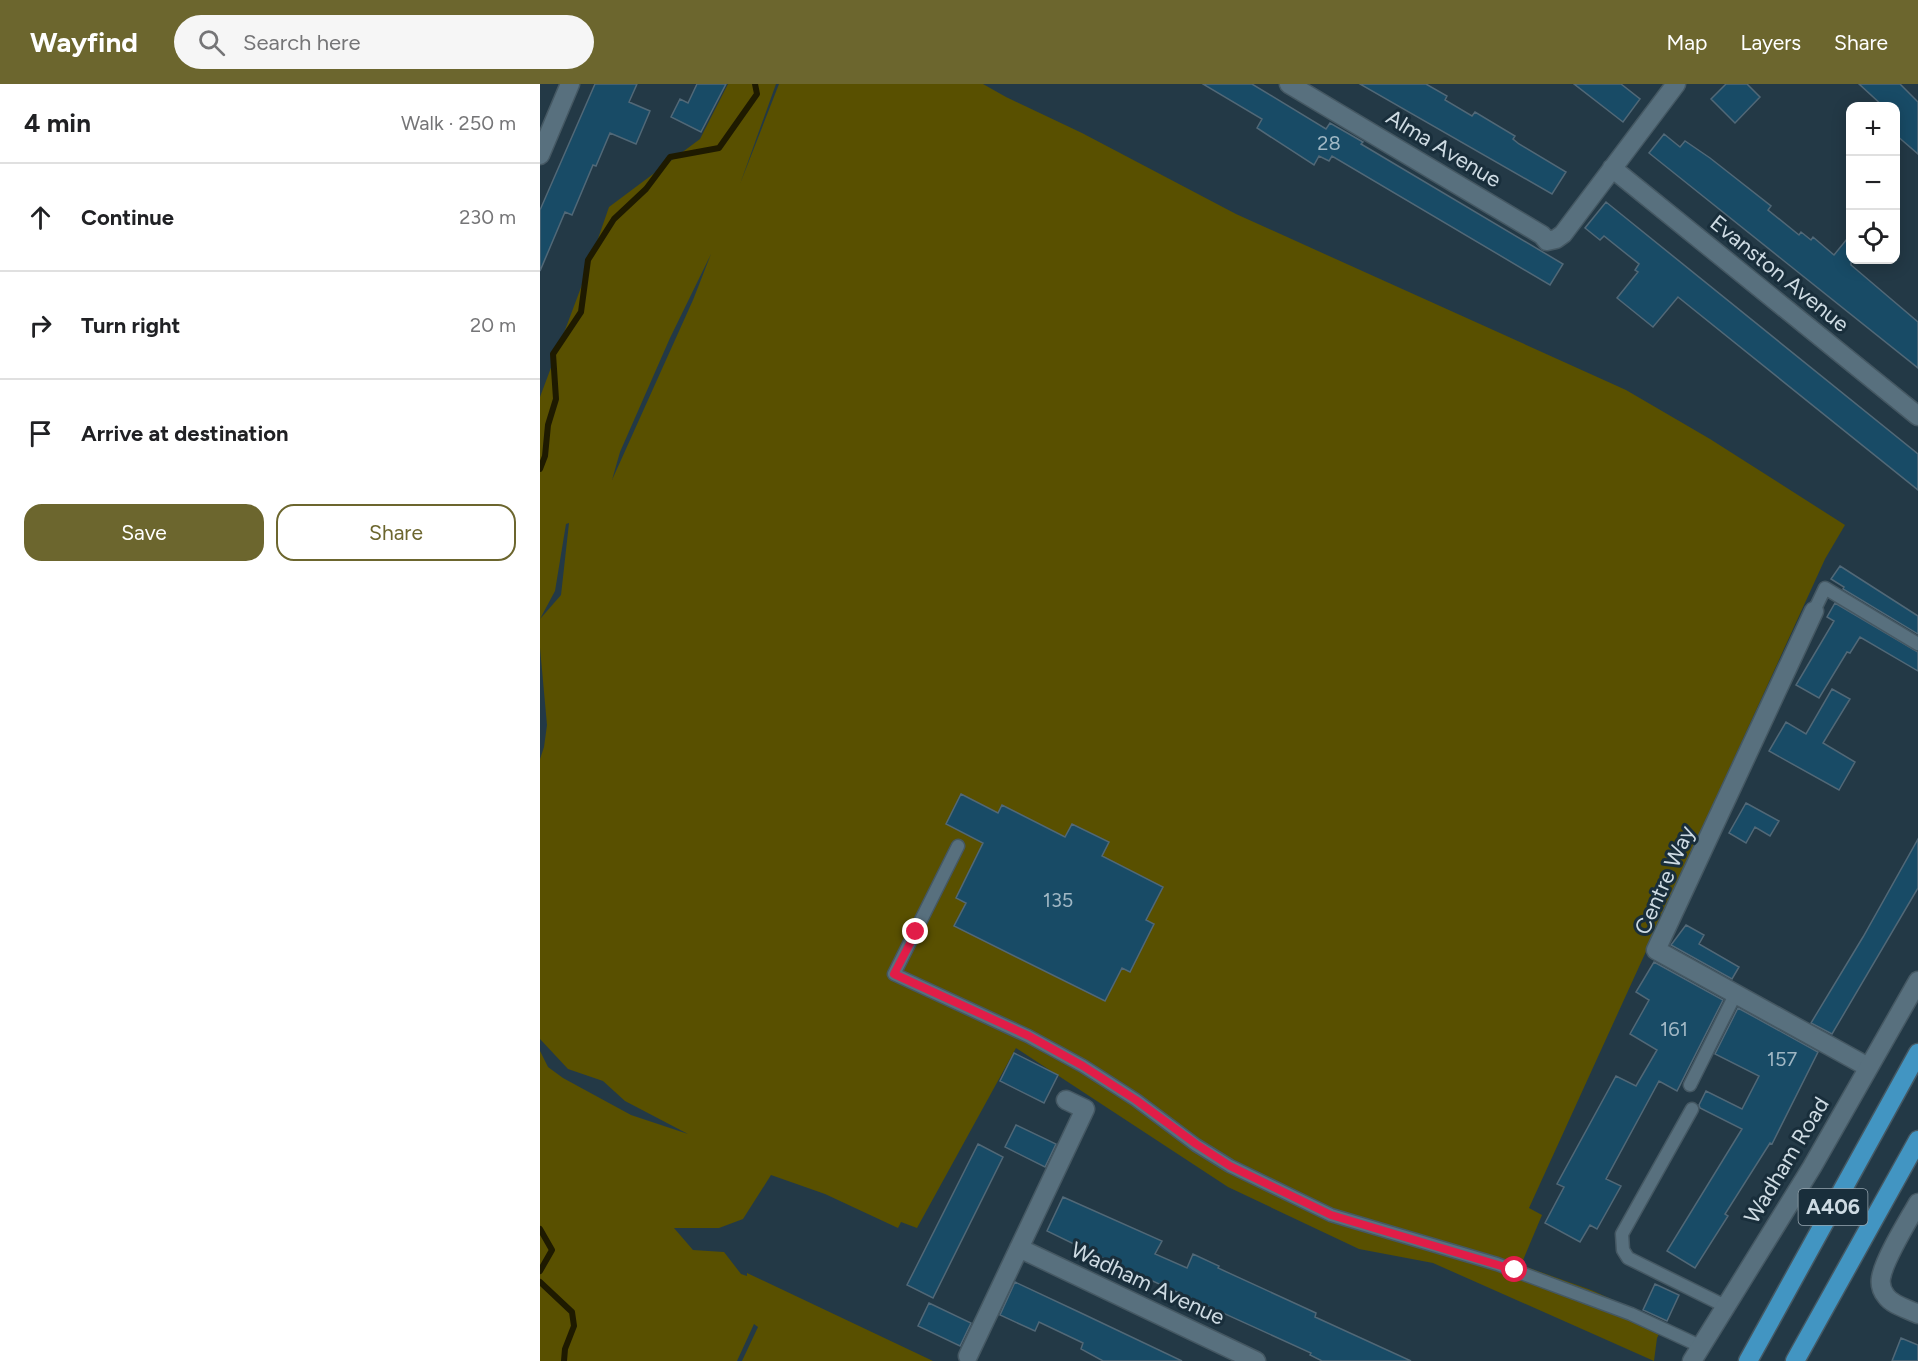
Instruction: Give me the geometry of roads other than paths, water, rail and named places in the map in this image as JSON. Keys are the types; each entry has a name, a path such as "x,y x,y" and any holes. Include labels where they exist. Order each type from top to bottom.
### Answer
{"highway":[{"name":"A406","path":"1748,1361 1918,1053"},
{"name":"A406","path":"1795,1361 1918,1140"}],"street":[{"path":"540,155 570,84"},
{"name":"Alma Avenue","path":"1289,84 1547,240 1556,239 1563,234 1612,168"},
{"path":"1612,168 1673,85"},
{"name":"Evanston Avenue","path":"1612,168 1918,416"},
{"name":"Centre Way","path":"1814,611 1656,950 1868,1067"},
{"name":"Wadham Road","path":"1696,1353 1812,1167 1918,981"},
{"path":"968,1356 1085,1109 1066,1100"},
{"path":"1918,1203 1881,1277 1886,1297 1896,1305 1918,1314"},
{"name":"Wadham Avenue","path":"1019,1248 1256,1361"}],"lane":[{"path":"1814,611 1825,588 1918,644"},
{"path":"958,846 894,974 1029,1036 1083,1066 1136,1100 1230,1166 1331,1215 1497,1264 1631,1314 1696,1353"},
{"path":"1690,1084 1736,994"},
{"path":"1692,1109 1622,1234 1623,1250 1628,1258 1725,1306"}],"waterway":[{"path":"540,469 545,456 548,425 556,399 553,354 581,312 588,260 614,219 646,189 670,157 719,148 757,94 755,84"},
{"path":"540,1229 552,1250 540,1271"},
{"path":"540,1282 572,1312 574,1326 565,1349 564,1361"}]}
